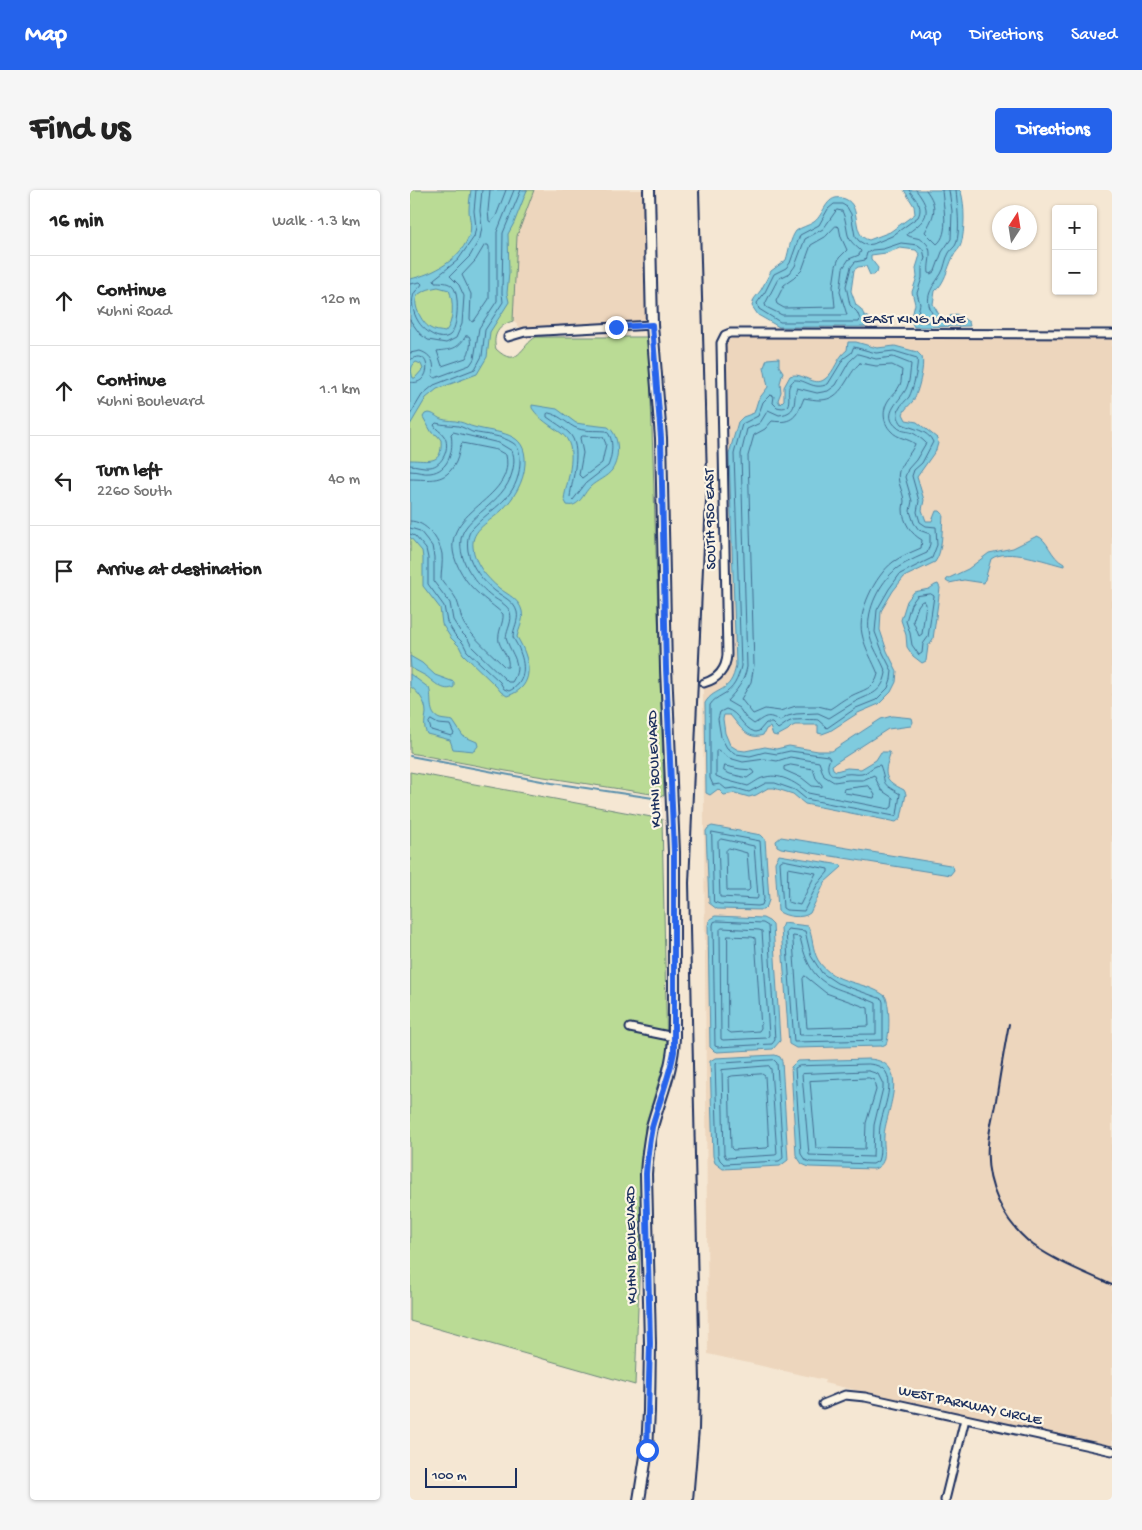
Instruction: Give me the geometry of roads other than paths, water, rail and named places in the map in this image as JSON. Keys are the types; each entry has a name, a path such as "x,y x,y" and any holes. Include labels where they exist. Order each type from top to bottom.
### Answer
{"street":[{"name":"KUHNI BOULEVARD","path":"639,1500 647,1450 650,1343 646,1174 648,1147 672,1063 674,1037 674,852 666,668 661,438 652,325 649,190"},
{"path":"508,336 526,332 652,325"},
{"name":"EAST KING LANE","path":"721,343 725,335 730,333 1112,334"},
{"name":"SOUTH 950 EAST","path":"704,683 716,677 722,671 726,663 727,654 721,343"},
{"path":"630,1028 674,1037"},
{"name":"WEST PARKWAY CIRCLE","path":"823,1404 846,1395 865,1397 1112,1451"},
{"path":"945,1500 965,1419"}],"water":[{"path":"471,190 527,190 508,234 509,273 507,293 509,302 490,332 487,357 477,374 437,389 426,398 410,425 410,279 419,277 446,264 461,250 471,230 469,210","holes":["438,287 449,290 452,300 452,318 445,332 430,328 416,307 419,294","416,362 421,364 423,369 413,378 412,369"]},
{"path":"904,190 959,190 961,192 964,211 962,239 944,280 935,291 933,304 942,320 946,321 950,316 956,314 969,322 970,326 914,327 911,321 915,304 912,292 917,277 916,268 920,255 916,250 900,248 886,253 871,255 871,259 878,268 874,275 870,275 866,266 858,267 854,270 851,291 856,305 870,319 866,327 779,327 758,315 752,306 754,299 771,271 786,260 794,234 796,231 814,222 830,201 839,198 845,199 850,203 854,208 860,233 869,240 890,232 915,214 914,206"},
{"path":"848,342 856,342 877,348 895,346 917,352 922,357 922,373 917,392 903,414 906,420 917,422 937,438 936,450 917,477 924,500 922,510 926,521 932,521 936,511 940,511 943,514 942,539 938,558 935,562 904,577 881,611 880,630 887,651 897,671 896,682 891,692 879,704 858,713 822,734 818,733 818,725 795,725 777,736 773,735 770,727 766,729 763,735 752,736 744,731 730,715 724,715 723,719 725,733 730,745 738,750 745,751 765,747 776,749 789,746 818,751 832,751 881,719 892,716 912,718 911,726 888,729 832,765 836,771 847,768 861,769 876,760 881,752 889,752 886,768 887,776 892,783 904,790 906,794 901,818 896,822 805,804 793,794 774,788 768,788 749,797 735,793 724,795 718,789 710,795 706,793 705,703 713,694 727,686 734,675 736,665 729,454 738,422 743,417 754,413 758,400 768,387 764,367 767,359 779,358 779,366 783,372 780,383 781,392 778,400 780,404 784,400 784,387 790,376 799,376 817,382 825,379 847,350"},
{"path":"532,405 557,409 576,423 608,427 615,435 618,447 615,465 607,475 590,487 575,504 567,505 564,499 571,464 570,446 567,439 538,416"},
{"path":"428,413 441,419 458,421 472,427 509,435 521,445 524,453 523,477 518,489 502,510 482,526 473,541 474,553 482,570 494,584 516,600 522,611 522,621 517,637 525,654 528,671 527,679 517,692 507,696 463,654 442,624 440,608 423,586 422,551 410,537 410,460 433,460 440,454 441,440 432,433 423,417"},
{"path":"1037,536 1044,541 1064,566 1027,556 1007,554 991,559 984,583 964,580 949,583 946,581 968,569 989,553 1013,548"},
{"path":"938,584 940,588 933,639 928,646 926,661 922,663 913,656 907,647 906,635 901,620 907,601 914,592 929,589"},
{"path":"410,656 422,663 435,675 454,682 454,687 443,688 411,668"},
{"path":"410,674 429,688 432,710 436,717 453,721 463,736 477,742 478,746 474,751 453,749 450,740 427,734 425,705 410,686"},
{"path":"712,826 761,835 765,839 769,900 763,910 717,909 709,903 706,831"},
{"path":"781,837 950,865 954,870 950,875 781,848 777,846 776,841"},
{"path":"779,855 841,865 842,867 825,882 810,913 807,915 785,915 778,911 775,862"},
{"path":"715,916 763,918 773,925 780,1041 773,1049 717,1052 710,1047 708,925 710,919"},
{"path":"783,923 808,926 818,960 832,974 841,979 868,987 885,996 889,1020 886,1044 882,1046 796,1048 789,1044 781,928"},
{"path":"775,1055 780,1057 782,1061 788,1160 780,1166 723,1169 715,1163 713,1156 710,1061 715,1058"},
{"path":"869,1059 882,1062 890,1069 893,1079 891,1102 885,1126 882,1164 874,1169 809,1167 802,1164 796,1155 791,1067 797,1061"}],"waterway":[{"path":"410,756 552,783 660,799"}],"railway":[{"path":"693,1500 699,1429 700,1382 689,883 707,477 699,190"},
{"path":"1009,1024 988,1145 990,1173 998,1201 1013,1225 1033,1245 1062,1262 1112,1285"}]}
